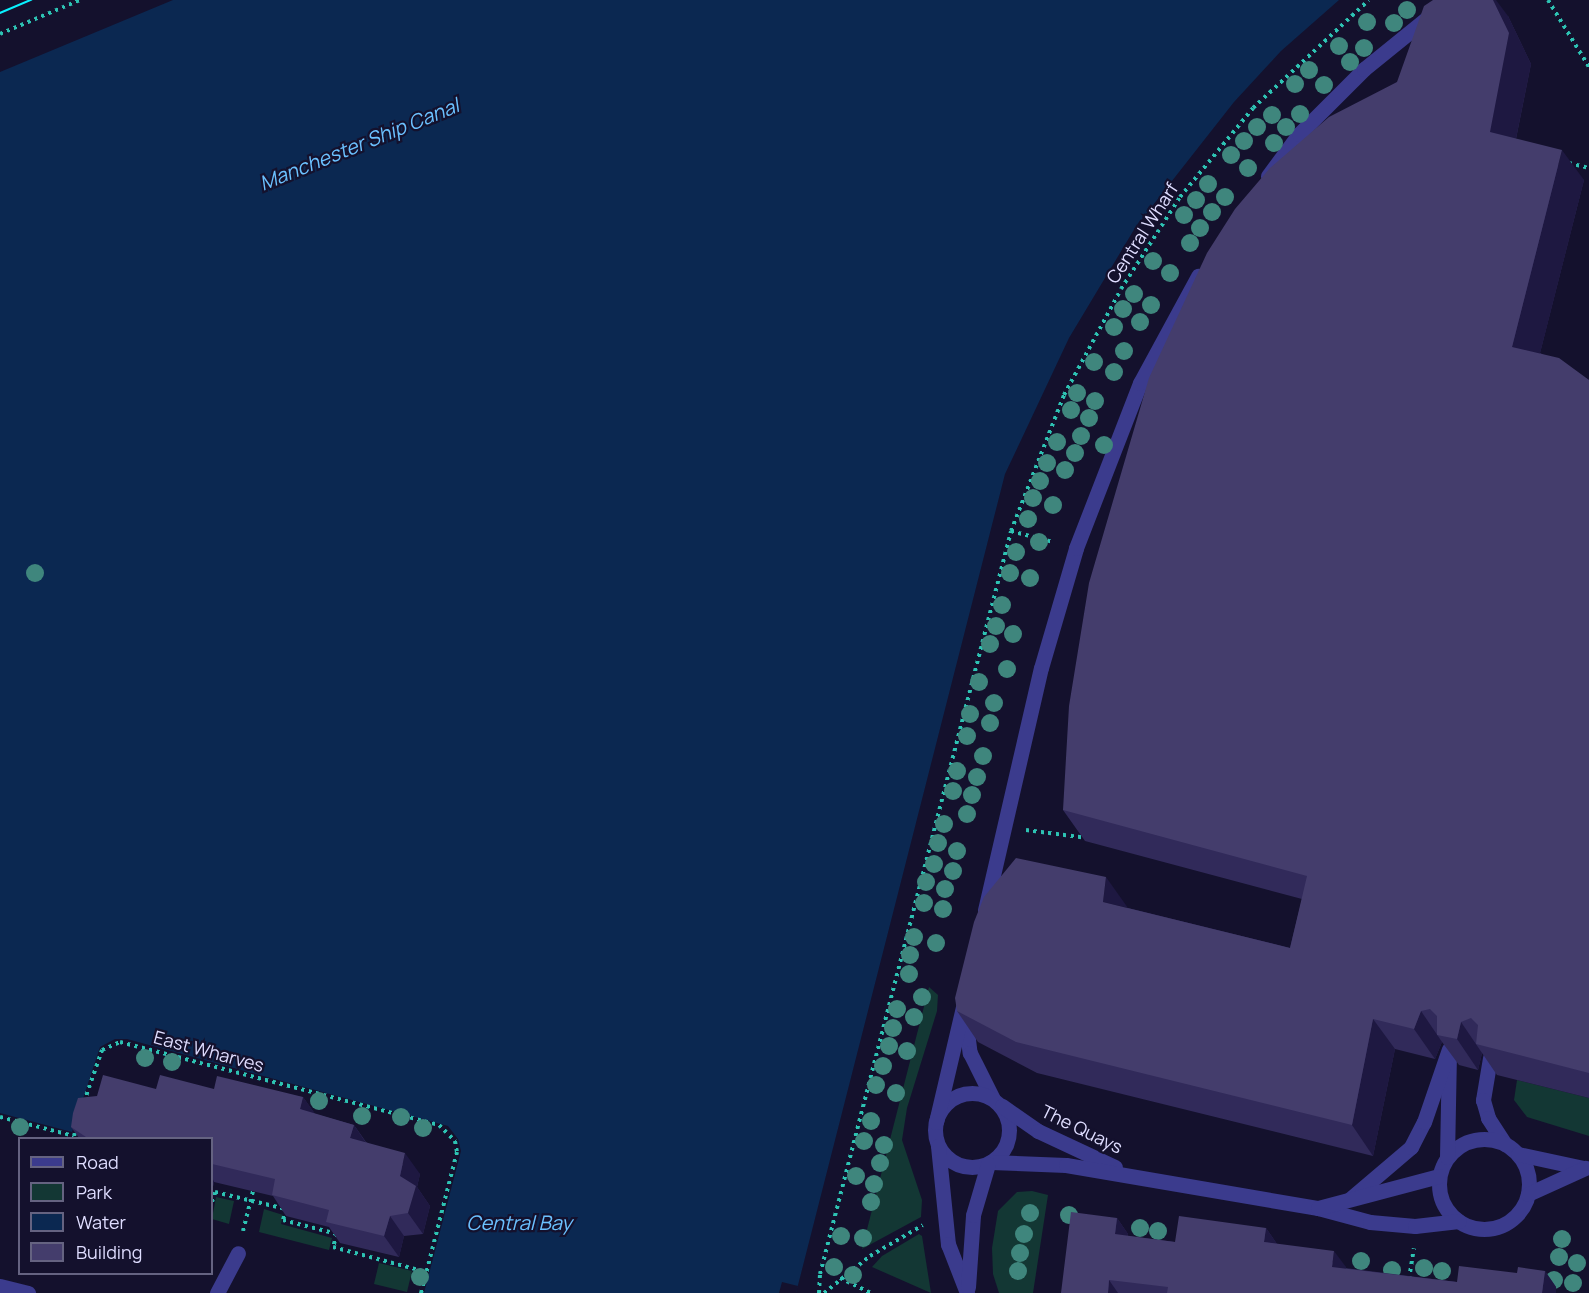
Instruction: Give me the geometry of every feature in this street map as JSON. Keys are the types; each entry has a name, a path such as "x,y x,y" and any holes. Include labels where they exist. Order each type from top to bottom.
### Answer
{"street":[{"path":"1258,189 1299,134 1364,69 1434,12"},
{"path":"982,922 1041,668 1076,548 1140,383 1205,263"},
{"path":"968,987 965,1029 970,1053 1008,1118 1009,1139 990,1163 970,1231 968,1293 948,1244 936,1122 968,987"},
{"path":"1350,1200 1411,1147 1424,1122 1449,1049 1447,1157 1439,1176 1442,1202 1459,1221 1472,1227 1500,1226 1513,1218 1528,1194 1586,1168"},
{"path":"1490,1058 1484,1100 1488,1118 1525,1166 1528,1194"},
{"path":"936,1122 941,1109 956,1096 972,1092 997,1101"},
{"name":"The Quays","path":"997,1101 1059,1142 1152,1180"},
{"path":"1447,1157 1474,1140 1493,1139 1512,1149 1586,1168"},
{"path":"938,1143 948,1159 962,1166 990,1163"},
{"name":"The Quays","path":"990,1163 1051,1163 1318,1208 1370,1222 1415,1226 1459,1221"},
{"name":"The Quays","path":"1318,1208 1439,1176"},
{"path":"217,1293 238,1253"},
{"path":"0,1286 28,1293"}],"path":[{"path":"0,34 80,0"},
{"name":"Central Wharf","path":"819,1293 819,1275 1011,531 1064,395 1120,289 1180,197 1253,108 1369,0"},
{"path":"1548,0 1589,67"},
{"path":"1557,160 1589,168"},
{"path":"1011,531 1076,548"},
{"path":"1003,827 1096,839"},
{"name":"East Wharves","path":"83,1105 102,1050 120,1042 439,1125 455,1140 457,1152 426,1272"},
{"path":"0,1117 70,1137 74,1136 77,1126"},
{"path":"238,1253 253,1191"},
{"path":"213,1199 215,1192 286,1209 284,1220 337,1234 333,1248 426,1272 421,1293"},
{"path":"824,1293 840,1278 929,1222"},
{"path":"1408,1284 1411,1266"},
{"path":"840,1278 870,1293"}],"green space":[{"path":"929,987 938,995 937,1011 907,1108 902,1140 922,1200 921,1217 862,1249"},
{"path":"1517,1080 1589,1098 1589,1136 1527,1117 1514,1100"},
{"path":"1032,1191 1048,1195 1033,1293 999,1293 993,1274 992,1248 998,1211 1017,1192"},
{"path":"216,1197 234,1201 229,1224 213,1219"},
{"path":"264,1209 283,1215 281,1224 332,1238 329,1250 259,1232"},
{"path":"919,1234 922,1236 931,1293 872,1267 882,1256"},
{"path":"379,1263 412,1271 407,1292 374,1284"}],"water":[{"path":"173,0 1339,0 1281,51 1234,102 1135,228 1069,338 1005,474 796,1293 424,1293 461,1151 458,1139 448,1126 127,1039 115,1039 100,1047 72,1132 0,1113 0,72"}],"pier":[{"path":"782,1282 798,1286 796,1293 779,1293"}],"building":[{"path":"1433,0 1493,0 1509,33 1490,132 1562,150 1512,347 1559,358 1589,380 1589,1073 1476,1044 1478,1025 1471,1018 1461,1022 1457,1039 1437,1035 1437,1016 1430,1009 1421,1011 1414,1029 1373,1019 1352,1125 1016,1042 957,1011 955,998 974,922 984,897 1016,858 1106,877 1103,902 1290,948 1307,876 1063,810 1069,706 1089,583 1149,378 1207,253 1235,209 1270,168 1329,117 1397,82 1424,6"},
{"path":"103,1075 156,1089 160,1075 214,1089 217,1076 303,1097 300,1109 354,1125 350,1138 405,1153 400,1176 416,1186 408,1213 390,1216 384,1236 326,1222 329,1210 272,1195 275,1179 213,1164 213,1137 86,1137 71,1127 73,1113 78,1098 97,1096"},
{"path":"1071,1212 1117,1218 1115,1234 1175,1242 1179,1216 1266,1228 1264,1242 1334,1251 1332,1267 1457,1282 1459,1266 1517,1273 1518,1267 1545,1271 1542,1293 1167,1293 1168,1287 1109,1280 1108,1293 1061,1293"}],"tram line":[{"path":"0,13 31,0"}],"water label":[{"name":"Manchester Ship Canal","path":"359,144"},
{"name":"Central Bay","path":"519,1222"}]}
